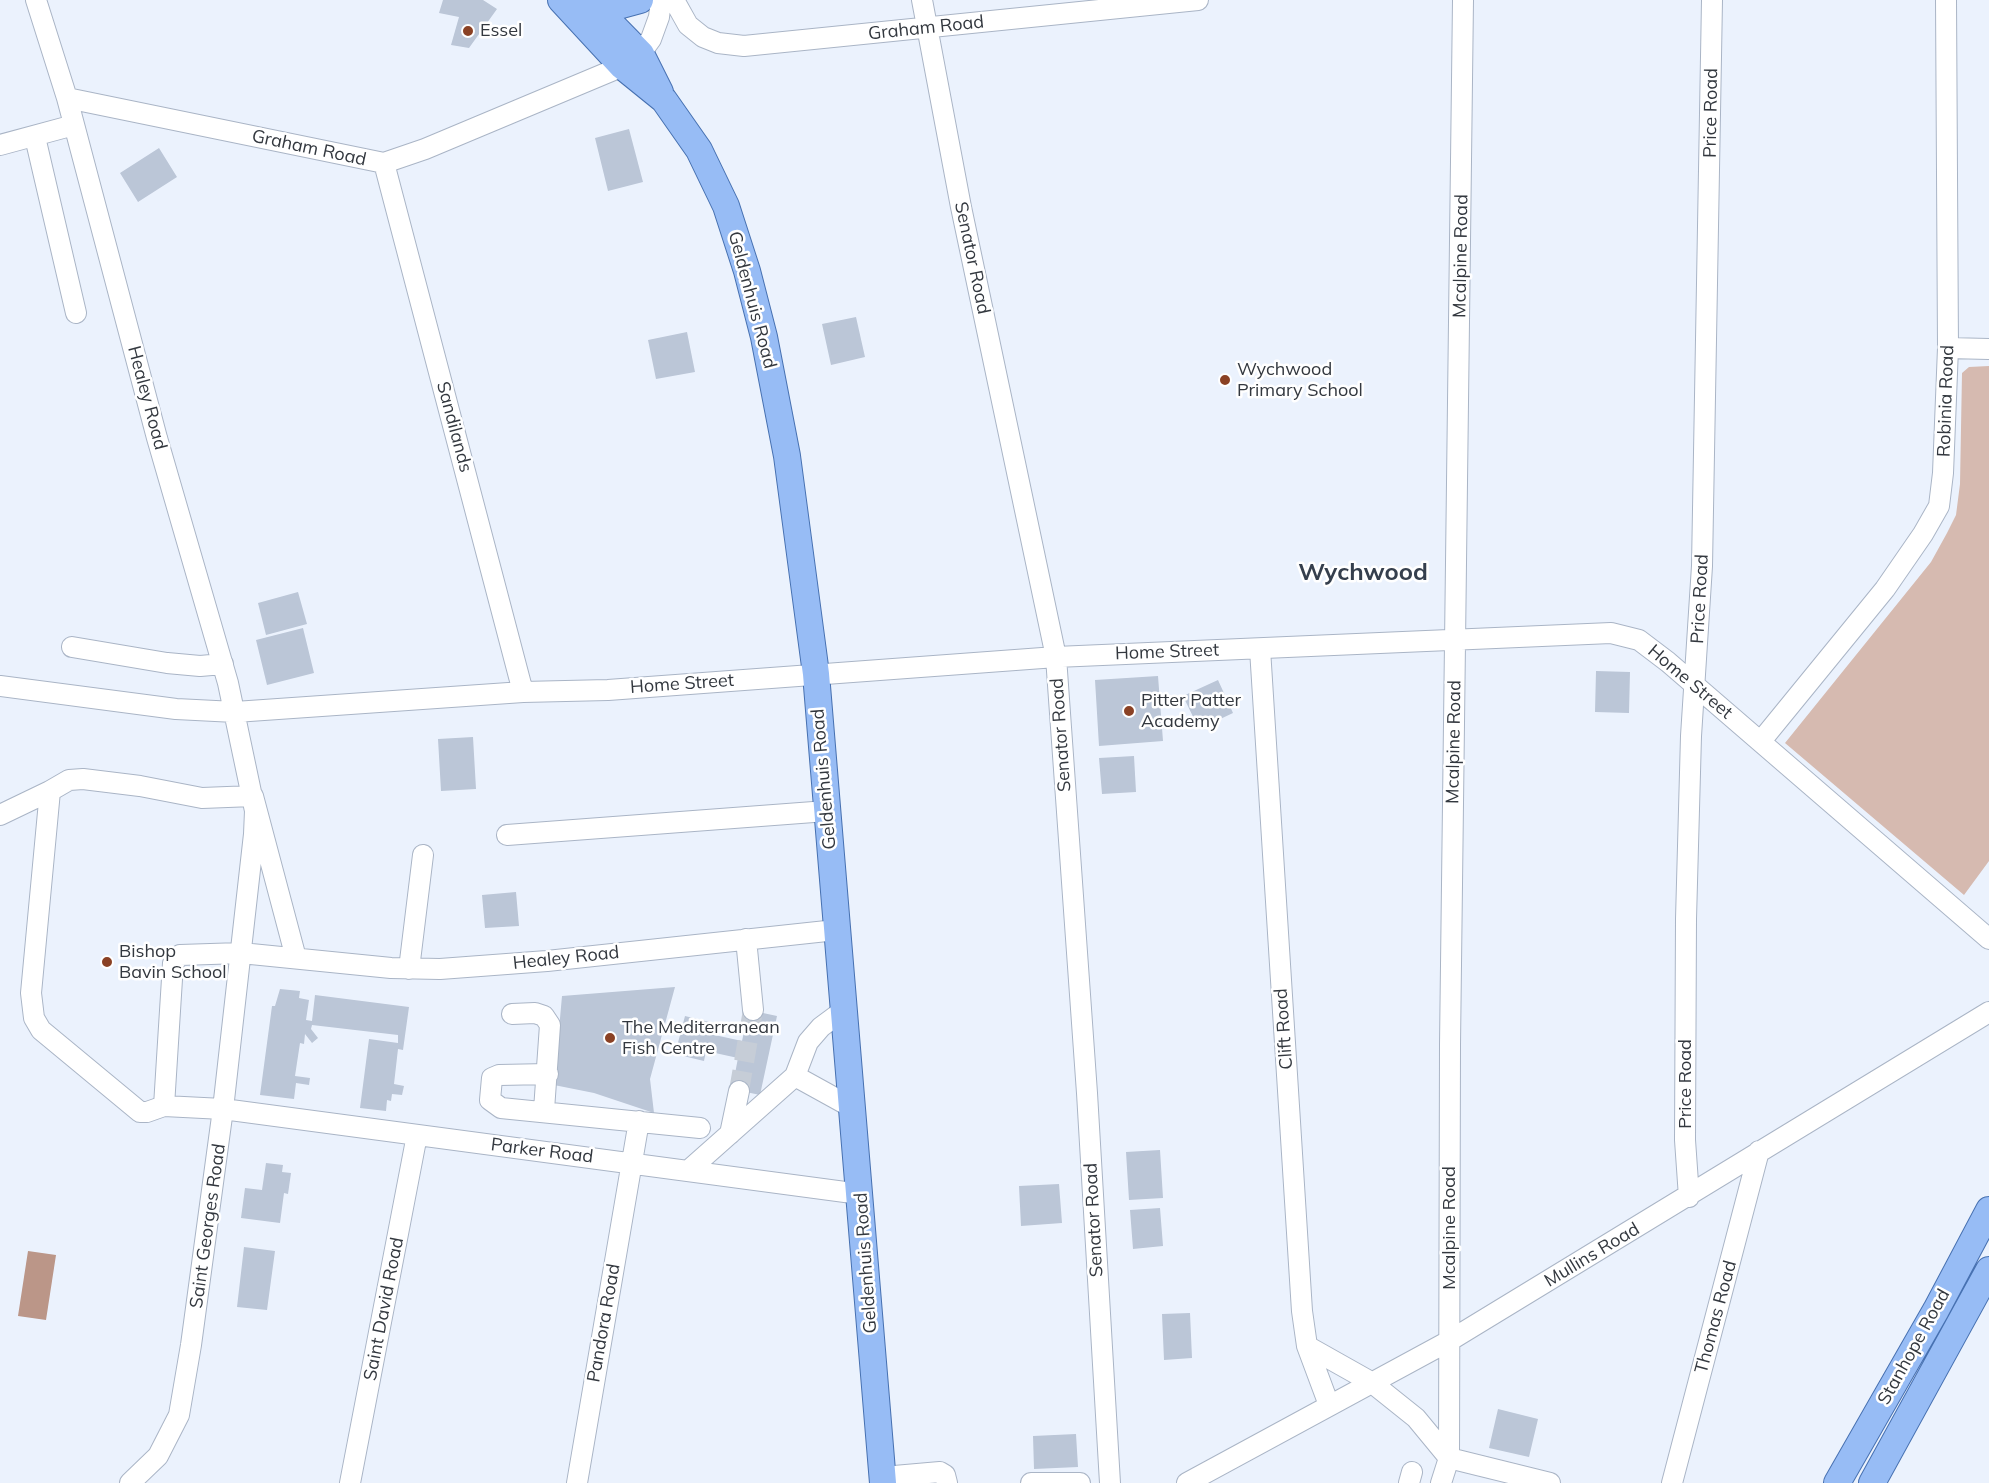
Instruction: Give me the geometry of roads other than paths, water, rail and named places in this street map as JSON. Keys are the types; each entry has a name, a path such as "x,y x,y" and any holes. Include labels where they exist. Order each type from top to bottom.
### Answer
{"main road":[{"name":"Geldenhuis Road","path":"561,0 631,60"},
{"path":"590,2 618,6 640,0"},
{"name":"Geldenhuis Road","path":"590,2 699,150 726,206 747,271 782,426 816,674 883,1480"},
{"name":"Stanhope Road","path":"1837,1483 1936,1310 1989,1210"},
{"name":"Stanhope Road","path":"1872,1483 1981,1300 1989,1270"}],"street":[{"name":"Healey Road","path":"36,0 67,98 154,427 223,664 253,796 296,958"},
{"path":"631,60 657,24 661,0"},
{"name":"Graham Road","path":"674,0 688,25 703,37 718,43 736,45 809,41 1143,3 1198,0"},
{"name":"Senator Road","path":"922,0 961,207 1056,657 1087,1093 1110,1480"},
{"name":"Mcalpine Road","path":"1441,1483 1449,1458 1452,826 1457,638 1463,0"},
{"name":"Price Road","path":"1689,1197 1685,1140 1686,919 1691,736 1696,687 1708,362 1712,0"},
{"name":"Robinia Road","path":"1761,741 1885,589 1923,534 1939,506 1943,474 1948,348 1946,0"},
{"name":"Graham Road","path":"67,98 384,163 425,149 631,60"},
{"path":"0,145 74,125"},
{"path":"34,137 76,313"},
{"name":"Sandilands","path":"384,163 523,692"},
{"path":"1948,348 1989,349"},
{"name":"Home Street","path":"0,686 176,709 235,712 523,692 608,690 1056,657 1457,638 1591,633 1625,635 1639,640 1761,741 1989,939"},
{"path":"72,647 167,663 200,666 223,664"},
{"name":"Clift Road","path":"1260,649 1302,1311 1307,1346 1329,1405"},
{"path":"0,815 69,780 83,779 140,786 202,798 253,796"},
{"name":"Parker Road","path":"50,791 31,993 34,1018 41,1030 134,1108 147,1112 164,1106 224,1109 860,1194"},
{"name":"Healey Road","path":"253,796 255,828 241,953 410,969 440,969 547,961 836,930"},
{"path":"507,835 827,811"},
{"path":"410,969 423,855"},
{"path":"747,939 753,1010"},
{"path":"164,1106 175,957 187,953 241,953"},
{"name":"Saint Georges Road","path":"137,1482 158,1456 179,1415 224,1109 241,953"},
{"path":"689,1170 795,1076 808,1042 821,1026 844,1010"},
{"name":"Mullins Road","path":"1187,1483 1449,1341 1689,1197 1759,1151 1989,1012"},
{"path":"512,1014 535,1013 544,1017 550,1024 544,1110"},
{"path":"548,1074 508,1073 492,1078 490,1100 494,1105 700,1128"},
{"path":"795,1076 853,1108"},
{"path":"730,1134 739,1091"},
{"name":"Pandora Road","path":"577,1483 639,1121"},
{"name":"Saint David Road","path":"351,1483 417,1135"},
{"name":"Thomas Road","path":"1672,1483 1759,1151"},
{"path":"1307,1346 1371,1382 1416,1418 1449,1458 1550,1483"},
{"path":"883,1480 940,1472 945,1475 947,1483"},
{"path":"1031,1483 1110,1480"}],"tunnel":[{"path":"739,1091 753,1010"}],"place":[{"name":"Essel","path":"468,31"},
{"name":"Wychwood Primary School","path":"1225,380"},
{"name":"Pitter Patter Academy","path":"1129,711"},
{"name":"Bishop Bavin School","path":"107,962"},
{"name":"The Mediterranean Fish Centre","path":"610,1038"}],"district":[{"name":"Wychwood","path":"1363,573"}]}
